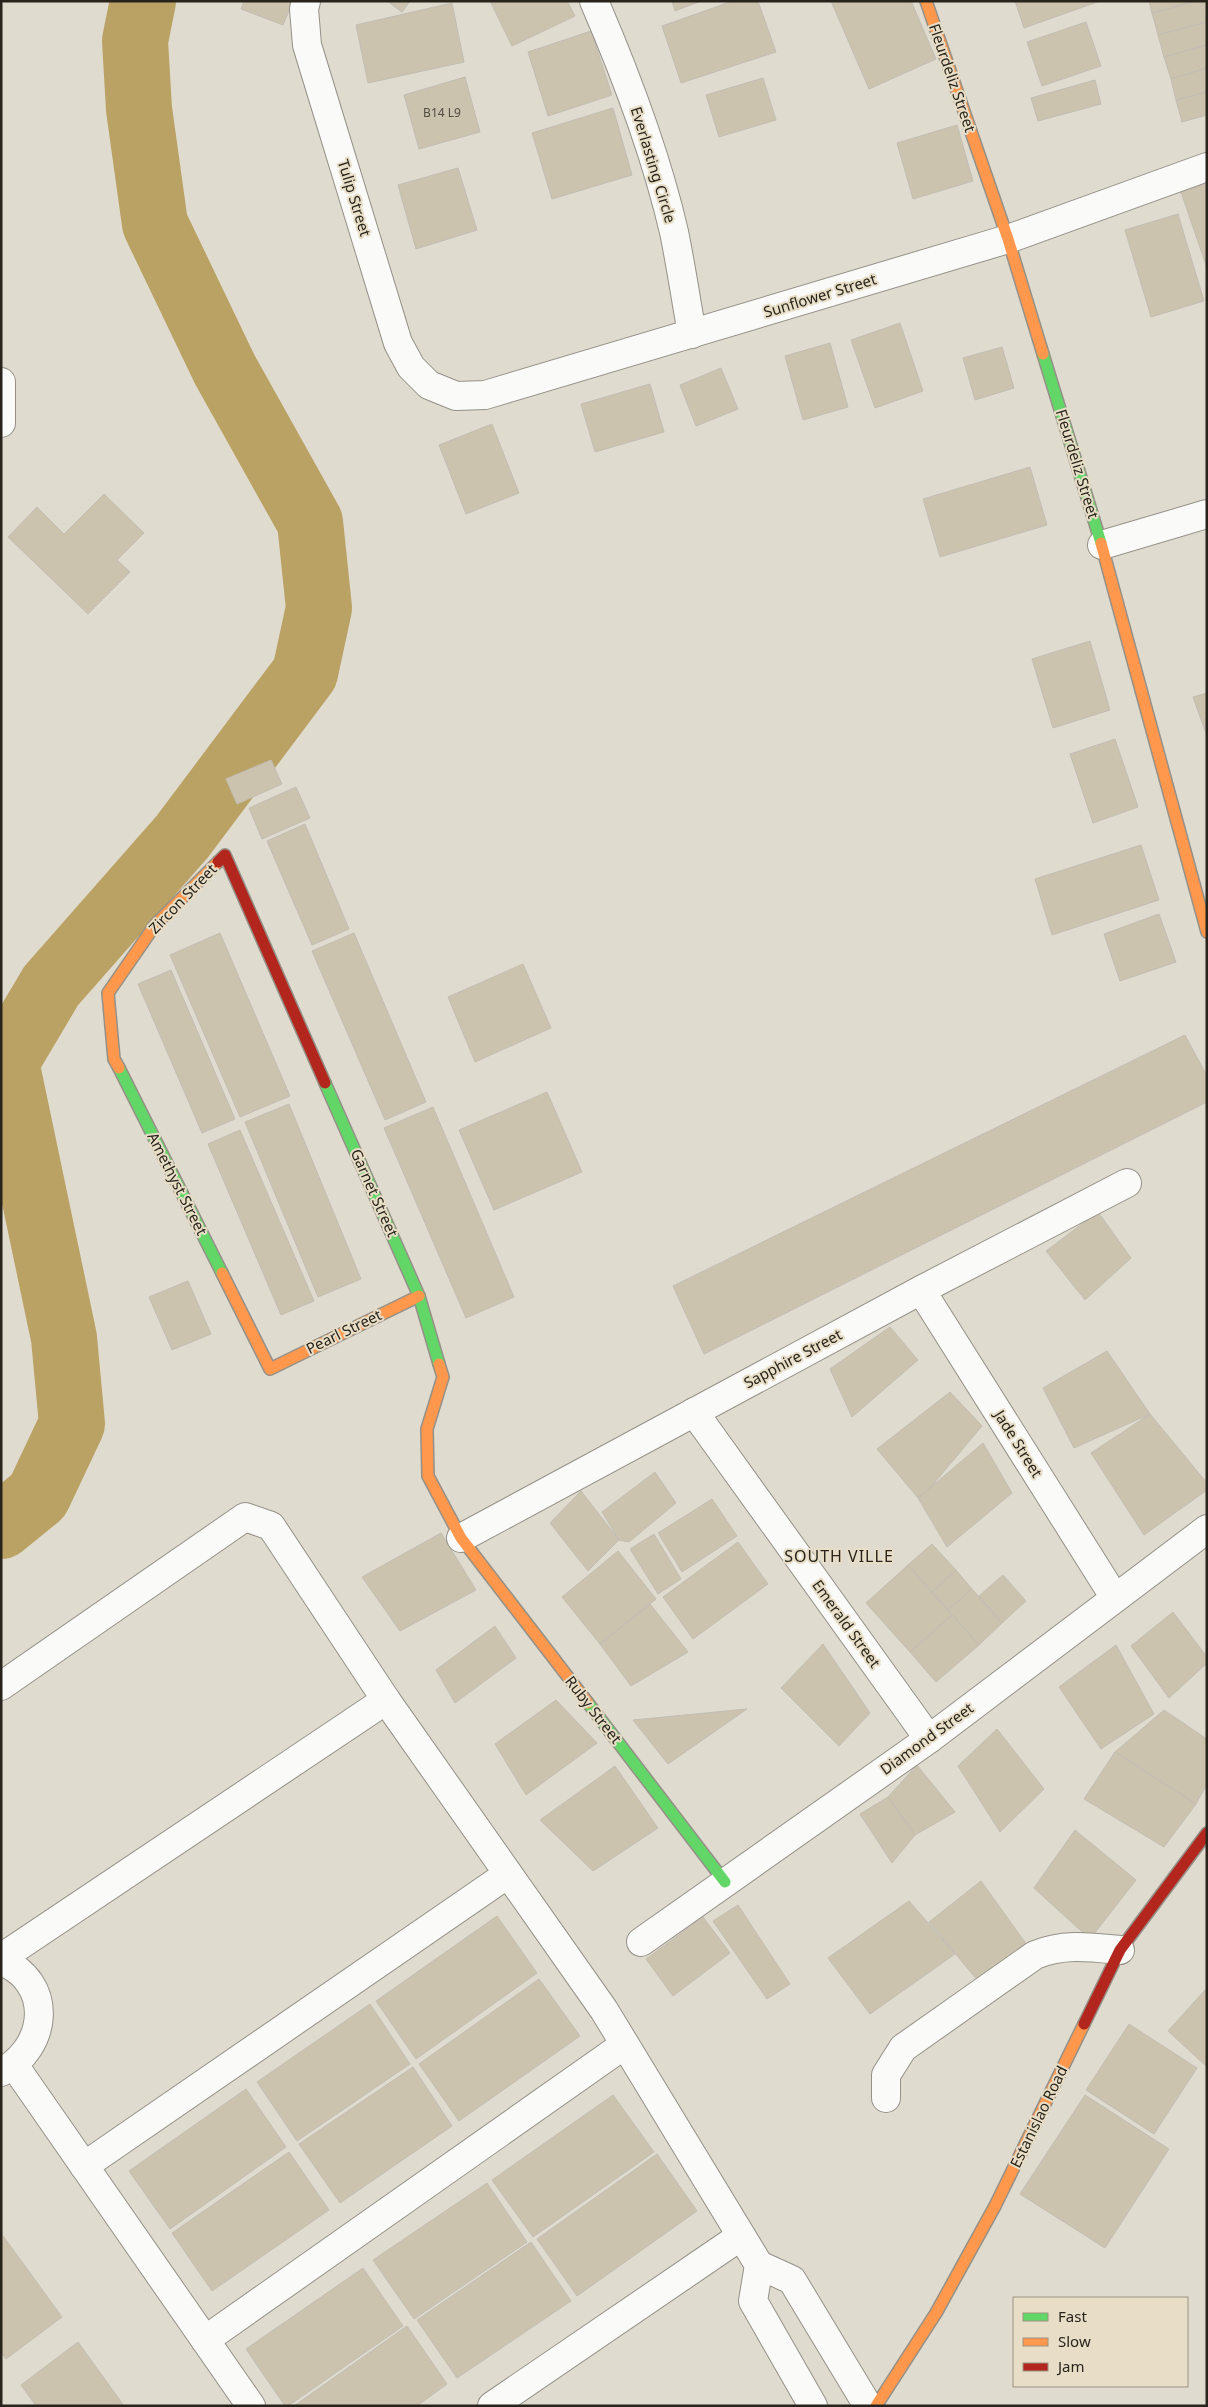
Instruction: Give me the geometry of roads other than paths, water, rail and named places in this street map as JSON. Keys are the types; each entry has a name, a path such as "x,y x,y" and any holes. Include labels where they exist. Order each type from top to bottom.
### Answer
{"street":[{"name":"Tulip Street","path":"306,1 304,9 307,45 398,343 412,367 429,385"},
{"name":"Everlasting Circle","path":"594,1 624,70 671,222 692,334"},
{"name":"Fleurdeliz Street","path":"926,1 1008,239 1102,545 1207,932"},
{"name":"Sunflower Street","path":"429,385 456,396 485,395 1008,239 1207,167"},
{"path":"1,382 1,423"},
{"path":"1102,545 1207,514"},
{"name":"Zircon Street","path":"108,993 155,925 225,855"},
{"name":"Garnet Street","path":"225,855 419,1296 443,1377 428,1428 428,1476 461,1538"},
{"name":"Amethyst Street","path":"108,993 114,1059 270,1368"},
{"name":"Sapphire Street","path":"461,1538 921,1290 1127,1183"},
{"name":"Jade Street","path":"921,1290 1115,1598"},
{"name":"Pearl Street","path":"270,1368 419,1296"},
{"name":"Emerald Street","path":"694,1412 929,1739"},
{"path":"1,1686 244,1517 271,1526 386,1700 604,2010 758,2265 753,2301 813,2406"},
{"name":"Diamond Street","path":"641,1942 929,1739 1207,1529"},
{"name":"Ruby Street","path":"461,1538 725,1882"},
{"path":"251,2406 84,2166 8,2069 28,2051 37,2034 39,2014 35,1995 25,1978 10,1964 1,1959 386,1700"},
{"name":"Estanislao Road","path":"876,2406 936,2313 995,2206 1120,1950 1207,1833"},
{"path":"84,2166 508,1874"},
{"path":"886,2098 886,2075 903,2048 1035,1955 1050,1949 1082,1946 1120,1950"},
{"path":"205,2340 624,2045"},
{"path":"492,2406 742,2236"},
{"path":"758,2265 792,2280 868,2406"}],"waterway":[{"path":"1,1526 38,1496 72,1424 64,1338 6,1062 51,986 182,837 305,673 319,608 310,522 225,370 155,224 139,109 135,41 143,1"}],"district":[{"name":"SOUTH VILLE","path":"839,1556"}]}
